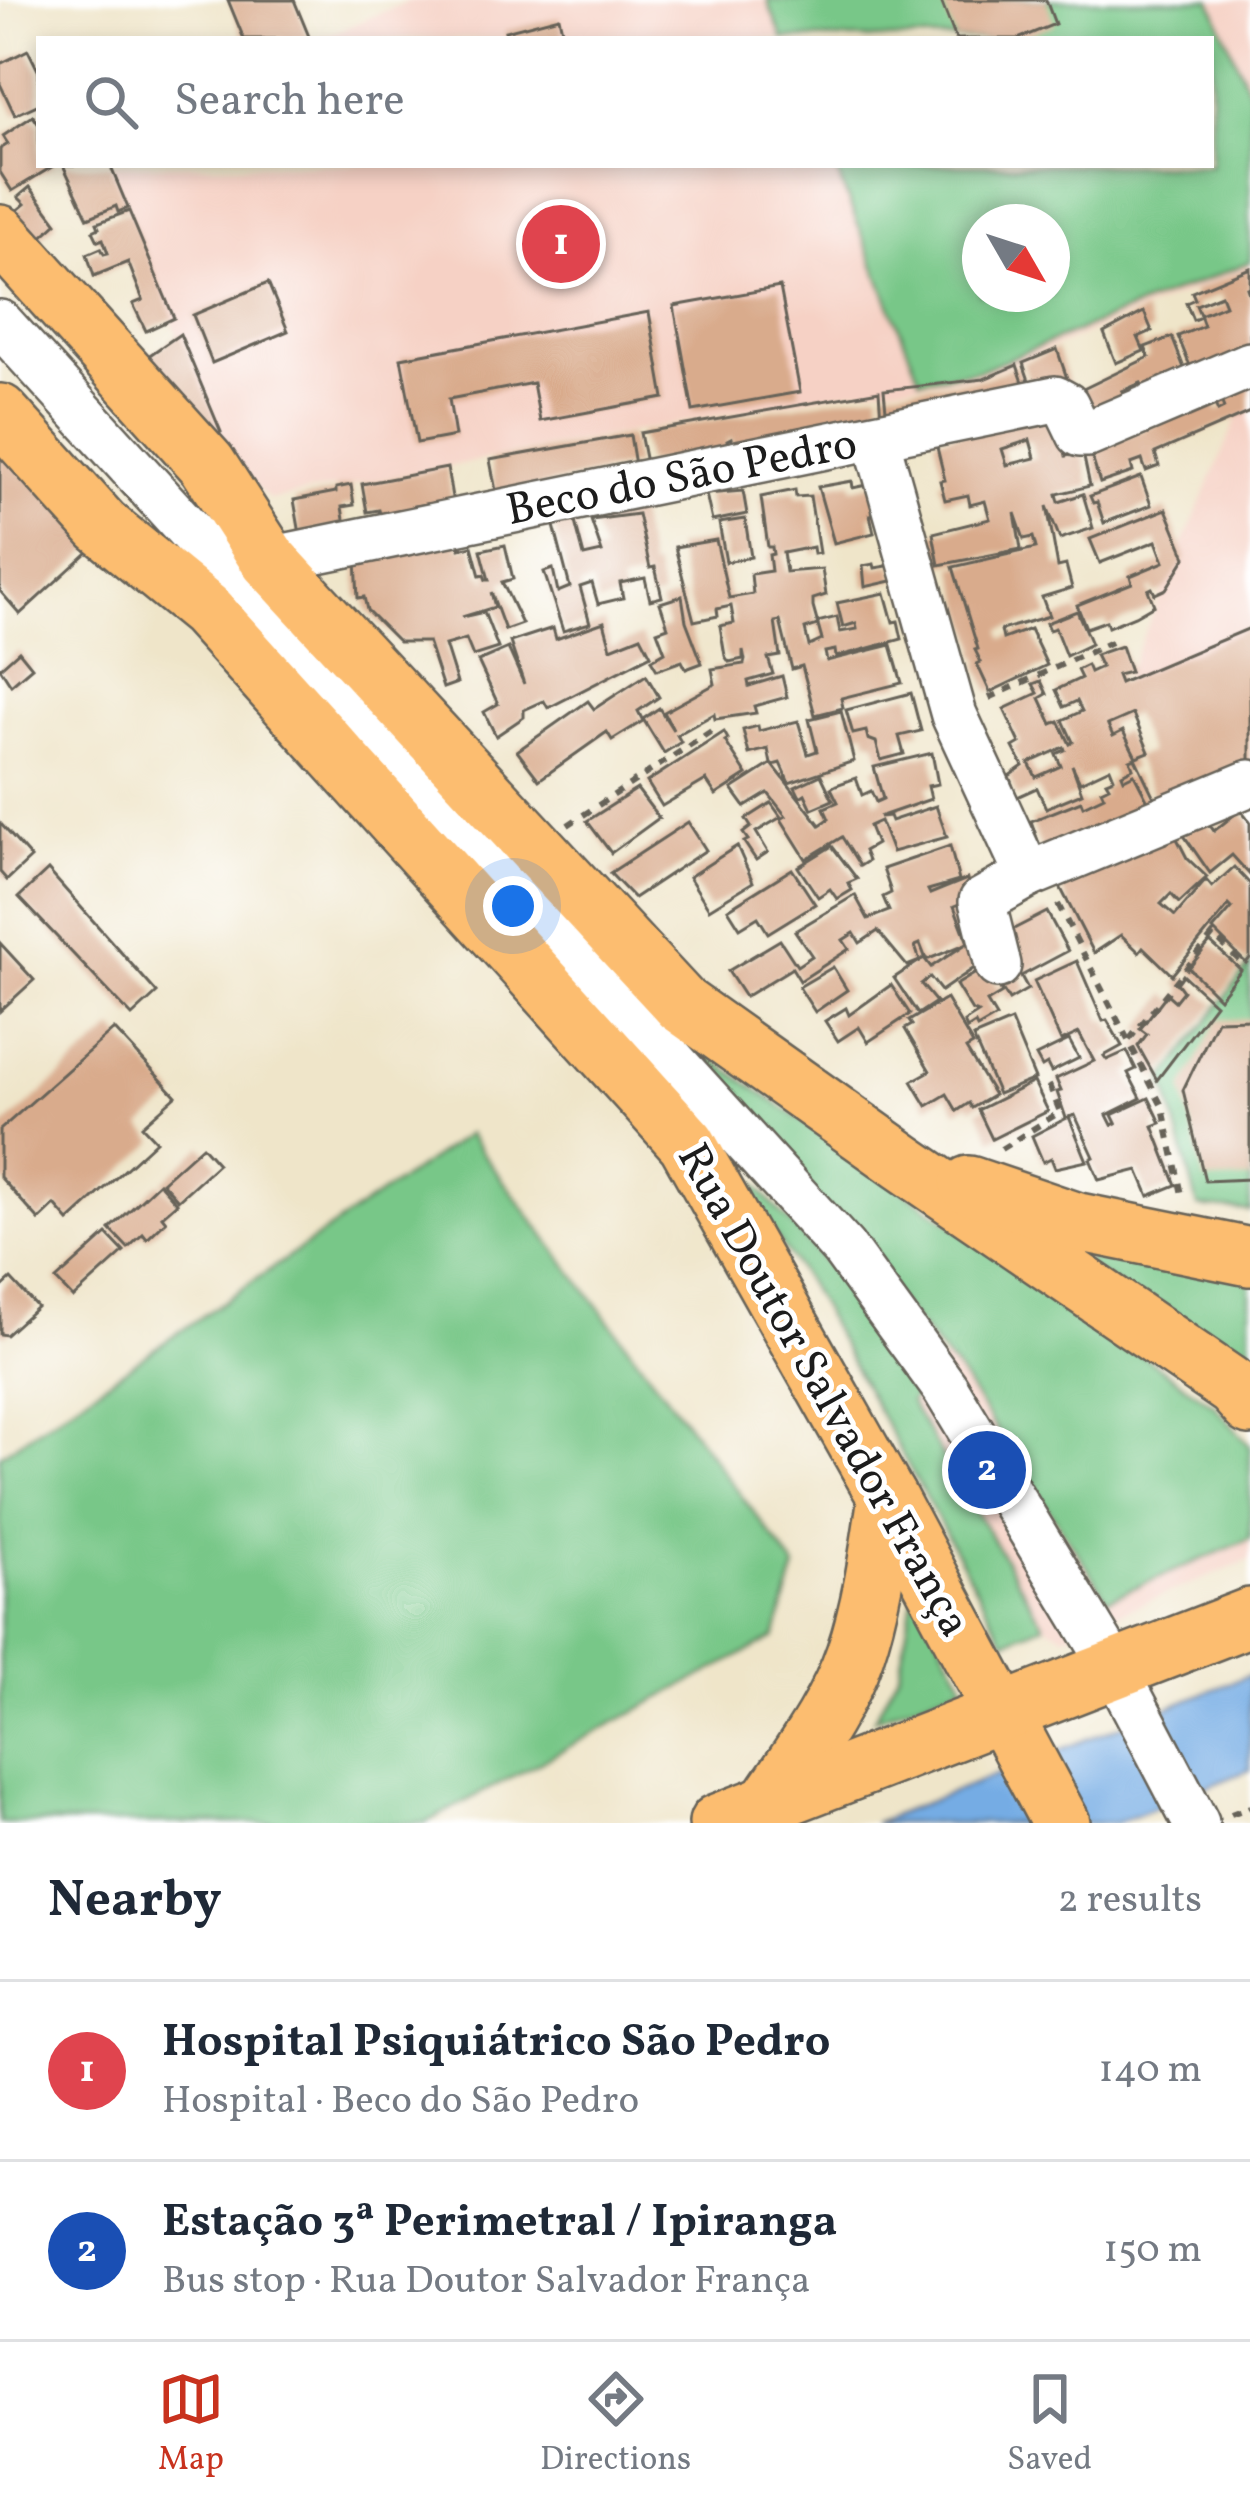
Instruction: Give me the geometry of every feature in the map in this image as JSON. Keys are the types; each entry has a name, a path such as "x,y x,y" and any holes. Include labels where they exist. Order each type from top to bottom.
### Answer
{"main road":[{"name":"Rua Doutor Salvador França","path":"0,234 207,464 238,586 687,1143 886,1497 1061,1823"},
{"path":"0,263 192,475 238,586"},
{"path":"0,370 130,521 238,586"},
{"name":"Rua Doutor Salvador França","path":"0,412 102,526 238,586 535,846 682,1004 928,1170 1234,1388 1250,1406"},
{"path":"928,1170 1078,1222 1250,1256"},
{"path":"770,1801 815,1735 854,1658 873,1589 886,1497"},
{"path":"718,1823 770,1801 1013,1734 1124,1686 1250,1617"}],"street":[{"path":"0,322 843,1248 945,1388 1124,1686 1195,1820"},
{"path":"876,438 1055,399 1066,405 1075,429 1088,434 1250,365"},
{"name":"Beco do São Pedro","path":"238,586 876,438 954,715 1028,875"},
{"path":"998,965 982,901 1028,875 1250,783"}],"path":[{"path":"954,715 1111,642"},
{"path":"535,846 716,728"},
{"path":"1028,875 1052,892 1162,1108 1184,1192 1183,1244"},
{"path":"1130,1040 1213,935 1241,962"},
{"path":"928,1170 1060,1112 1047,1080"}],"shaded area":[{"path":"411,0 1250,0 1250,267 980,377 860,389 270,500 226,460 112,168 1214,168 1214,36 326,36"},
{"path":"1250,389 1250,632 1122,685"},
{"path":"945,1356 1108,1598 1250,1539 1250,1560 1065,1635 1044,1625 910,1402"}],"green space":[{"path":"767,0 1211,0 1250,94 1250,262 980,370 920,379 835,168 1214,168 1214,36 782,36"},
{"path":"1250,964 1250,1211 1198,1207 1164,1079"},
{"path":"666,1027 1214,1405 1250,1446 1250,1539 1108,1599 958,1372"},
{"path":"697,1120 830,1268 920,1388 910,1402 1044,1625 1005,1641 808,1284"},
{"path":"468,1134 796,1568 775,1637 425,1823 0,1823 0,1455"},
{"path":"1099,1245 1250,1274 1250,1373 1086,1266"},
{"path":"914,1591 964,1684 874,1719 899,1671"}],"water":[{"path":"1250,1675 1250,1770 1115,1823 874,1823"}],"building":[{"path":"228,0 294,0 309,36 243,36"},
{"path":"1046,0 1055,24 1025,36 955,36 941,1"},
{"path":"559,17 563,36 506,36 505,31"},
{"path":"28,50 36,66 36,105 15,115 0,84 0,64"},
{"path":"33,116 36,168 50,168 12,191 0,172 0,149 8,144 3,136"},
{"path":"64,168 111,168 128,208 118,212 116,206 88,218"},
{"path":"30,187 57,223 37,241 13,214 25,204 18,197"},
{"path":"129,211 174,318 146,331 133,304 143,300 128,262 94,276 87,254 101,248 108,253 103,239 98,241 93,231 99,228 97,223"},
{"path":"1250,268 1250,360 1194,376 1178,336 1204,326 1201,317 1193,320 1186,303 1195,299 1192,292","holes":["1221,295 1225,305 1200,315 1196,305"]},
{"path":"268,283 288,331 212,363 193,315"},
{"path":"780,287 800,392 693,411 674,306"},
{"path":"649,312 664,398 540,421 533,383 449,399 455,436 417,443 401,358"},
{"path":"1144,312 1152,331 1138,337 1144,351 1116,363 1104,333"},
{"path":"180,334 221,432 215,436 156,364 153,367 144,359"},
{"path":"1172,337 1189,381 1149,398 1141,383 1122,391 1130,412 1085,429 1075,393 1149,357 1145,347"},
{"path":"1057,349 1070,387 1036,401 1023,363"},
{"path":"1017,365 1030,402 883,412 884,390 984,379"},
{"path":"1250,385 1250,412 1155,453 1159,466 1146,471 1142,460 1131,464 1133,472 1100,483 1090,451 1213,400 1218,411 1224,408 1218,393"},
{"path":"879,391 881,419 734,451 731,438 727,440 730,453 646,463 640,433"},
{"path":"1057,408 1071,450 1065,451 1066,456 1083,453 1090,486 1057,494 1059,502 1083,494 1093,528 1060,539 1047,506 1058,567 1066,565 1072,588 1042,597 1049,616 1001,630 1003,639 1030,629 1047,665 990,692 977,664 981,662 978,649 953,567 1036,548 1033,537 1024,539 1015,513 1021,549 939,565 933,533 990,519 985,501 970,505 968,495 945,500 935,439","holes":["1030,440 1035,458 1007,465 1002,449"]},
{"path":"0,434 98,543 20,614 0,591"},
{"path":"630,435 635,465 497,496 490,460"},
{"path":"447,468 454,509 429,514 426,504 414,506 417,517 383,524 379,510 367,512 362,484"},
{"path":"1141,477 1151,505 1104,523 1090,496"},
{"path":"852,481 853,488 876,483 882,513 870,515 874,533 834,543 818,487"},
{"path":"351,485 354,505 342,507 345,526 300,534 294,500"},
{"path":"795,490 796,497 810,496 819,553 814,554 813,547 783,553 786,572 822,569 826,595 813,599 817,622 837,617 840,632 857,629 856,623 843,627 837,603 885,593 902,639 836,657 835,650 825,652 827,661 891,645 902,683 841,698 843,708 815,715 802,666 792,669 780,621 775,622 780,656 768,658 773,674 748,681 749,686 782,676 787,697 754,706 756,713 715,719 714,714 677,735 681,742 664,753 643,719 659,708 673,730 664,712 715,684 712,669 745,660 743,650 743,659 729,662 725,656 720,626 734,623 731,606 717,609 718,616 694,621 675,547 716,540 729,598 753,594 751,574 771,571 769,555 773,554 761,497","holes":["818,625 822,640 809,646 805,629"]},
{"path":"743,491 747,514 712,521 706,494"},
{"path":"1166,509 1186,557 1166,589 1155,594 1152,588 1148,590 1154,605 1135,616 1108,627 1106,621 1086,628 1077,605 1132,583 1130,576 1164,562 1156,541 1100,563 1090,539"},
{"path":"638,514 662,597 650,600 645,578 620,583 623,598 598,604 592,583 580,587 590,623 563,631 544,572 553,569 558,592 570,587 553,522 574,518 584,556 602,552 591,520"},
{"path":"745,519 751,557 726,562 719,523"},
{"path":"457,540 460,549 472,546 480,576 486,580 481,550 505,545 513,579 502,582 522,624 505,630 491,592 495,607 462,617 484,612 498,648 473,656 466,639 445,645 457,683 443,688 428,642 399,642 367,610 364,597 358,598 356,560"},
{"path":"874,564 875,568 893,565 896,580 865,587 863,566"},
{"path":"682,596 702,663 686,669 682,661 657,670 651,660 665,652 657,631 668,627 660,603"},
{"path":"1077,611 1091,644 1066,656 1055,628 1049,630 1046,623"},
{"path":"604,622 611,648 641,636 651,655 548,708 544,701 524,710 524,717 496,736 484,712 498,704 478,661 508,648 524,684 510,642 553,628 556,639"},
{"path":"1250,628 1250,762 1162,814 1135,758 1130,760 1133,768 1122,774 1124,779 1134,774 1149,803 1045,861 1031,821 1104,796 1101,790 1109,786 1106,781 1114,778 1110,768 1080,782 1072,765 1082,793 1046,808 1037,788 1017,797 1009,776 1023,766 1013,747 1020,743 1004,709 1038,693 1033,684 1041,681 1047,694 1040,698 1052,724 1059,721 1070,744 1063,720 1082,711 1077,701 1064,707 1056,690 1081,678 1077,670 1087,665 1090,672 1101,667 1095,655 1121,646 1130,672 1117,675 1120,683","holes":["1133,714 1149,752 1136,757 1123,731 1113,736 1108,725","1064,747 1056,754 1061,766 1036,777 1029,763"]},
{"path":"19,651 32,667 11,685 0,668"},
{"path":"646,675 659,697 638,711 643,721 612,740 607,732 539,780 517,751 588,701 594,709"},
{"path":"911,693 921,731 899,736 904,754 881,760 876,742 868,739 866,731 853,734 846,710"},
{"path":"841,711 854,761 789,783 780,763 773,765 820,825 829,819 824,808 838,802 831,788 856,778 862,795 871,791 876,802 883,799 874,767 932,753 938,784 928,786 931,799 879,817 889,816 891,821 936,806 947,837 892,852 880,821 869,826 876,844 864,851 868,861 860,866 842,837 806,859 781,819 786,816 768,793 745,807 732,789 771,764 768,749 749,754 743,730 798,721 808,754 817,751 809,719"},
{"path":"724,732 747,775 716,795 706,780 662,806 647,782"},
{"path":"821,775 833,800 812,809 805,794 800,797 795,787"},
{"path":"637,789 659,818 611,853 587,821"},
{"path":"771,803 781,817 756,832 768,852 756,860 744,842 748,840 743,833 751,827 746,819"},
{"path":"1240,810 1250,822 1250,875 1232,855 1210,873 1183,834 1201,813 1214,831"},
{"path":"688,822 706,850 634,898 610,873"},
{"path":"0,823 31,858 7,880 0,872"},
{"path":"1171,827 1187,858 1207,877 1179,903 1171,894 1161,904 1175,916 1206,880 1212,887 1234,867 1250,884 1250,958 1246,963 1213,930 1232,908 1229,905 1172,975 1143,947 1139,952 1121,935 1094,953 1056,879"},
{"path":"737,846 753,882 709,909 689,877"},
{"path":"832,846 857,879 848,883 852,890 837,899 830,889 818,897 798,867"},
{"path":"950,846 959,881 928,890 930,894 967,879 972,899 954,906 968,943 929,959 920,944 915,946 920,961 907,966 878,931 860,943 854,933 843,940 849,949 800,981 792,968 745,997 728,971 780,940 797,966 812,956 795,931 855,895 868,919 889,911 883,897 891,893 883,869"},
{"path":"792,869 815,904 768,933 758,917 740,928 728,909"},
{"path":"48,870 157,993 132,1016 19,897"},
{"path":"1047,912 1068,951 1021,976 1028,989 1009,1000 1001,987 1010,931"},
{"path":"972,940 986,960 941,991 930,977 921,984 936,1002 918,1014 894,978 924,958 931,967"},
{"path":"1210,942 1241,970 1219,998 1189,968"},
{"path":"0,943 34,980 0,1011"},
{"path":"1077,961 1103,1021 1107,1020 1122,1046 1104,1056 1107,1060 1127,1051 1136,1069 1128,1073 1141,1098 1107,1115 1112,1125 1116,1123 1112,1115 1149,1098 1161,1123 1153,1126 1176,1185 1149,1196 1138,1170 1099,1180 1075,1115 1066,1118 1057,1092 1061,1091 1056,1079 1094,1061 1079,1033 1061,1041 1034,981"},
{"path":"833,967 847,990 815,1012 799,987"},
{"path":"986,967 1002,993 987,1002 996,1017 967,1029 964,1022 978,1013 956,985"},
{"path":"1183,975 1215,1004 1157,1080 1138,1046 1147,1034 1140,1029 1167,994 1175,1001 1183,991 1177,983"},
{"path":"891,985 910,1014 868,1042 859,1027 838,1041 825,1021 846,1008 849,1015"},
{"path":"946,999 973,1045 966,1049 994,1095 957,1111 947,1094 927,1106 912,1081 930,1071 905,1029 912,1025 909,1021"},
{"path":"1250,1019 1250,1179 1205,1181 1183,1090 1217,1020"},
{"path":"1011,1021 1035,1079 998,1094 973,1037"},
{"path":"114,1029 176,1096 142,1126 156,1141 69,1221 55,1205 39,1220 0,1177 0,1130"},
{"path":"1069,1040 1079,1058 1051,1072 1047,1064 1042,1067 1036,1056"},
{"path":"1034,1082 1048,1111 992,1139 978,1110"},
{"path":"1069,1117 1087,1161 1055,1168 1051,1158 1043,1162 1032,1136"},
{"path":"202,1146 218,1164 178,1200 162,1182"},
{"path":"159,1183 177,1203 147,1239 143,1234 128,1248 110,1229"},
{"path":"107,1234 124,1252 73,1298 56,1280"},
{"path":"11,1279 37,1307 6,1335 0,1334 0,1289"}],"place":[{"name":"Hospital Psiquiátrico São Pedro","path":"561,244"},
{"name":"Estação 3ª Perimetral / Ipiranga","path":"987,1470"}]}
